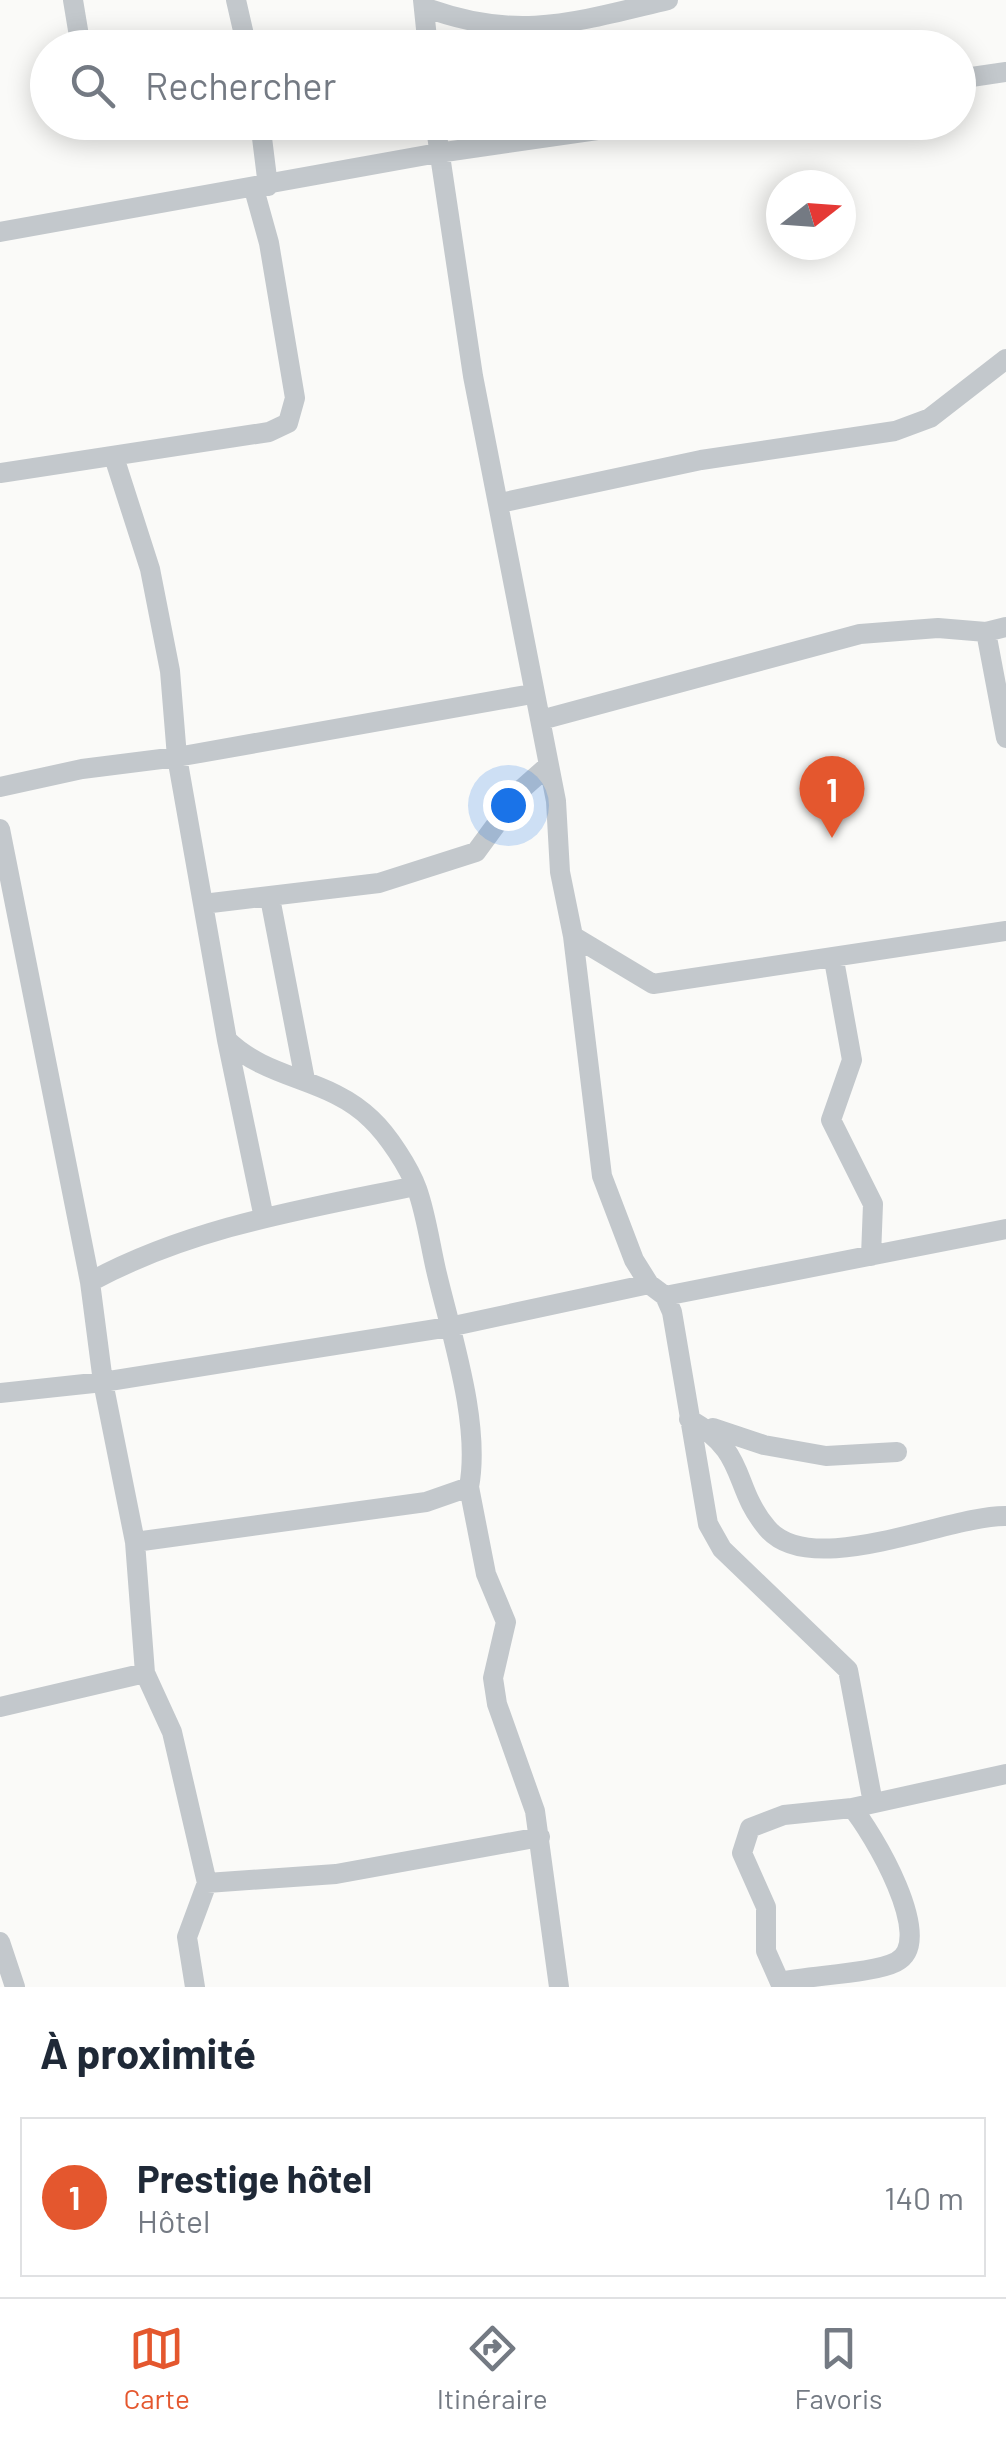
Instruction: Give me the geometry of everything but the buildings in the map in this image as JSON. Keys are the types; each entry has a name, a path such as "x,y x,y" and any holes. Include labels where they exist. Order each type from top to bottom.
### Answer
{"street":[{"path":"73,0 78,30"},
{"path":"236,0 244,30"},
{"path":"423,4 453,18 520,30 668,0"},
{"path":"423,4 426,30"},
{"path":"976,76 1006,72"},
{"path":"0,473 269,432 288,422 296,398 269,243 261,140"},
{"path":"437,140 472,376 549,765 602,1176 621,1234 657,1290 676,1330 697,1423 714,1539 848,1670 862,1805 900,1892 909,1934 907,1951 896,1962 781,1985 769,1962 767,1914 742,1853 750,1828 763,1822 862,1805 1006,1774"},
{"path":"0,232 528,140"},
{"path":"500,503 701,460 895,431 930,418 1006,359"},
{"path":"114,457 150,569 170,671 177,757 226,1040 264,1218"},
{"path":"541,720 860,634 938,628 996,630 1006,738"},
{"path":"0,787 82,768 177,757 532,694"},
{"path":"203,904 379,883 476,852 523,788 549,765"},
{"path":"0,829 90,1282 103,1382 134,1542 145,1673 172,1732 207,1884 188,1937 195,1987"},
{"path":"270,898 304,1080"},
{"path":"574,936 653,984 834,960 1006,931"},
{"path":"834,960 852,1060 831,1120 873,1204 871,1256"},
{"path":"226,1040 255,1065 339,1094 372,1120 416,1186 472,1448 469,1487 486,1574 506,1622 492,1678 540,1837 558,1987"},
{"path":"90,1282 154,1250 264,1218 416,1186"},
{"path":"0,1393 103,1382 449,1327 871,1256 1006,1229"},
{"path":"697,1423 796,1452 826,1456 897,1452"},
{"path":"697,1423 725,1444 768,1530 796,1544 831,1548 1006,1516"},
{"path":"134,1542 386,1510 469,1487"},
{"path":"0,1707 145,1673"},
{"path":"207,1884 336,1874 540,1837"},
{"path":"0,1942 14,1987"}],"place":[{"name":"Prestige hôtel","path":"832,838"}]}
